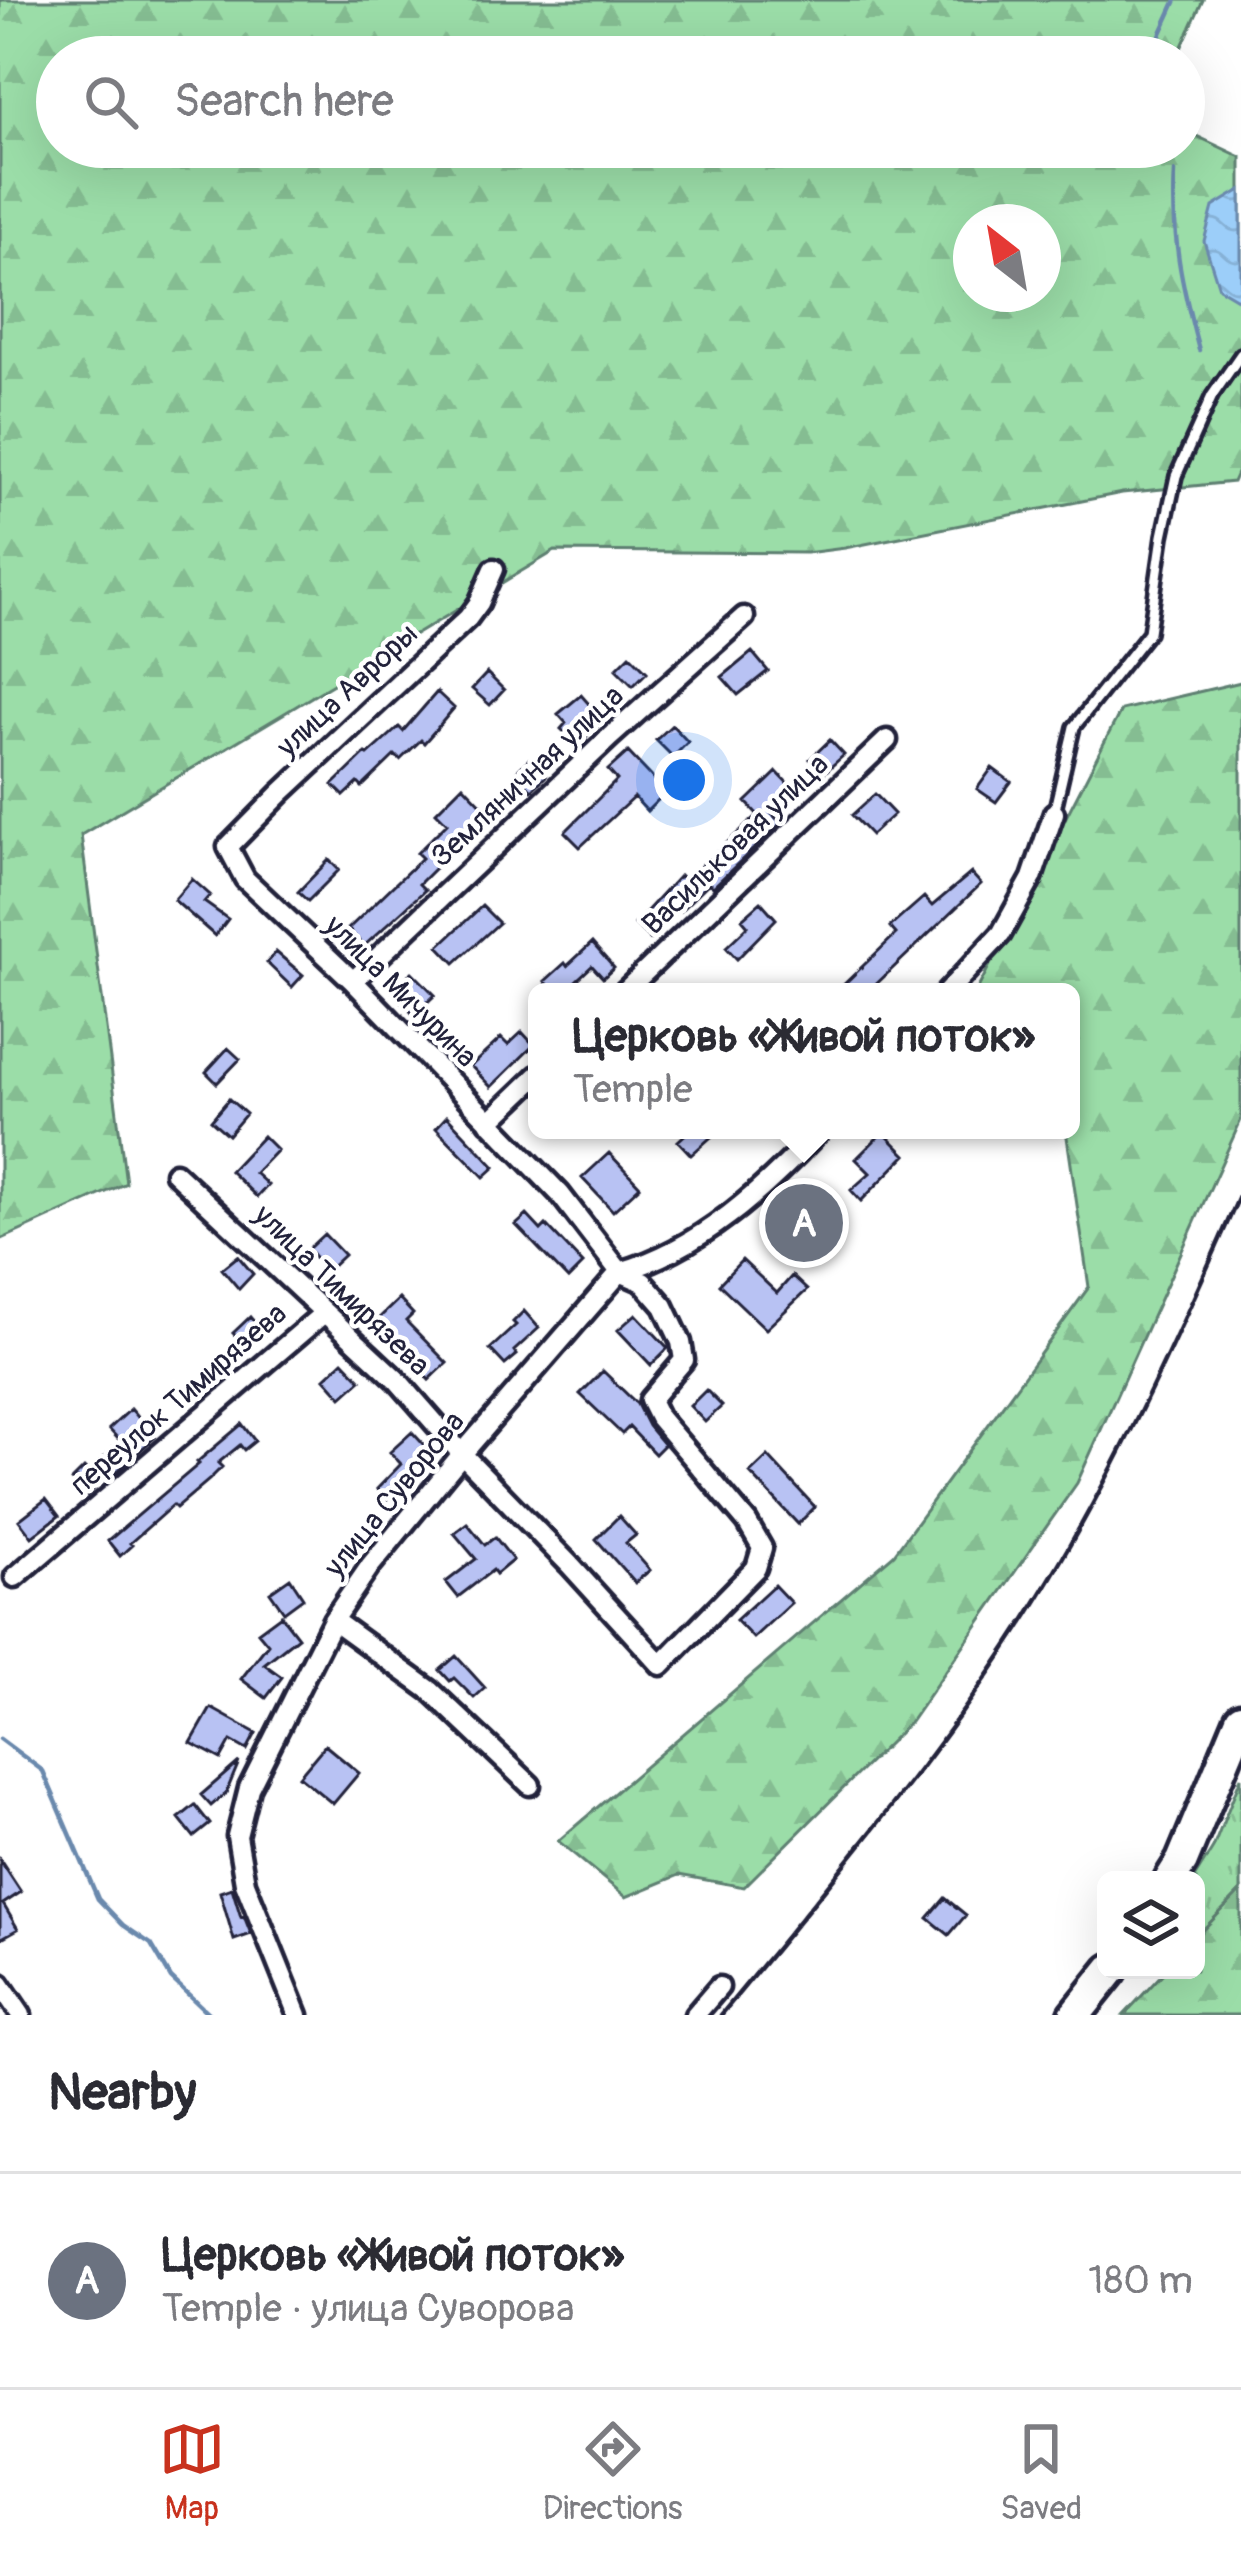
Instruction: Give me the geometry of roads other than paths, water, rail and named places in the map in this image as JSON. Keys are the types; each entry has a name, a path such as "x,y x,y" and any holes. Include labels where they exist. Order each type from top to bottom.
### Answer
{"highway":[{"path":"1176,1871 1241,1719"},
{"path":"1075,2015 1104,1979"}],"street":[{"name":"улица Авроры","path":"228,848 468,618 494,569"},
{"name":"Земляничная улица","path":"353,981 744,617"},
{"name":"Васильковая улица","path":"633,983 887,740"},
{"path":"955,983 1001,934 1032,878 1054,813"},
{"name":"улица Мичурина","path":"228,848 245,879 353,981 560,1194 620,1273 643,1282 664,1306 684,1360 650,1400 658,1418 747,1522 763,1548 756,1568 661,1665"},
{"path":"489,1122 528,1085"},
{"name":"улица Суворова","path":"298,2015 245,1883 237,1836 249,1788 333,1621 370,1566 462,1454 620,1273 650,1264 731,1216 811,1139"},
{"name":"улица Тимирязева","path":"175,1173 398,1381 661,1665"},
{"name":"переулок Тимирязева","path":"15,1577 324,1313"},
{"path":"333,1621 431,1691 530,1785"},
{"path":"0,1984 21,2015"},
{"path":"694,2015 719,1987"}],"lane":[{"path":"1054,813 1074,728 1149,632 1176,476 1212,396 1241,354"}],"water":[{"path":"1241,190 1241,301 1219,288 1204,241 1213,207"}],"waterway":[{"path":"1160,36 1176,0"},
{"path":"1175,172 1179,262 1199,350"},
{"path":"0,1739 43,1771 98,1899 123,1925 151,1944 171,1978 210,2015"}],"railway":[{"path":"721,2015 895,1802 1015,1635 1128,1436 1241,1192"}],"place":[{"name":"Церковь «Живой поток»","path":"804,1223"}]}
